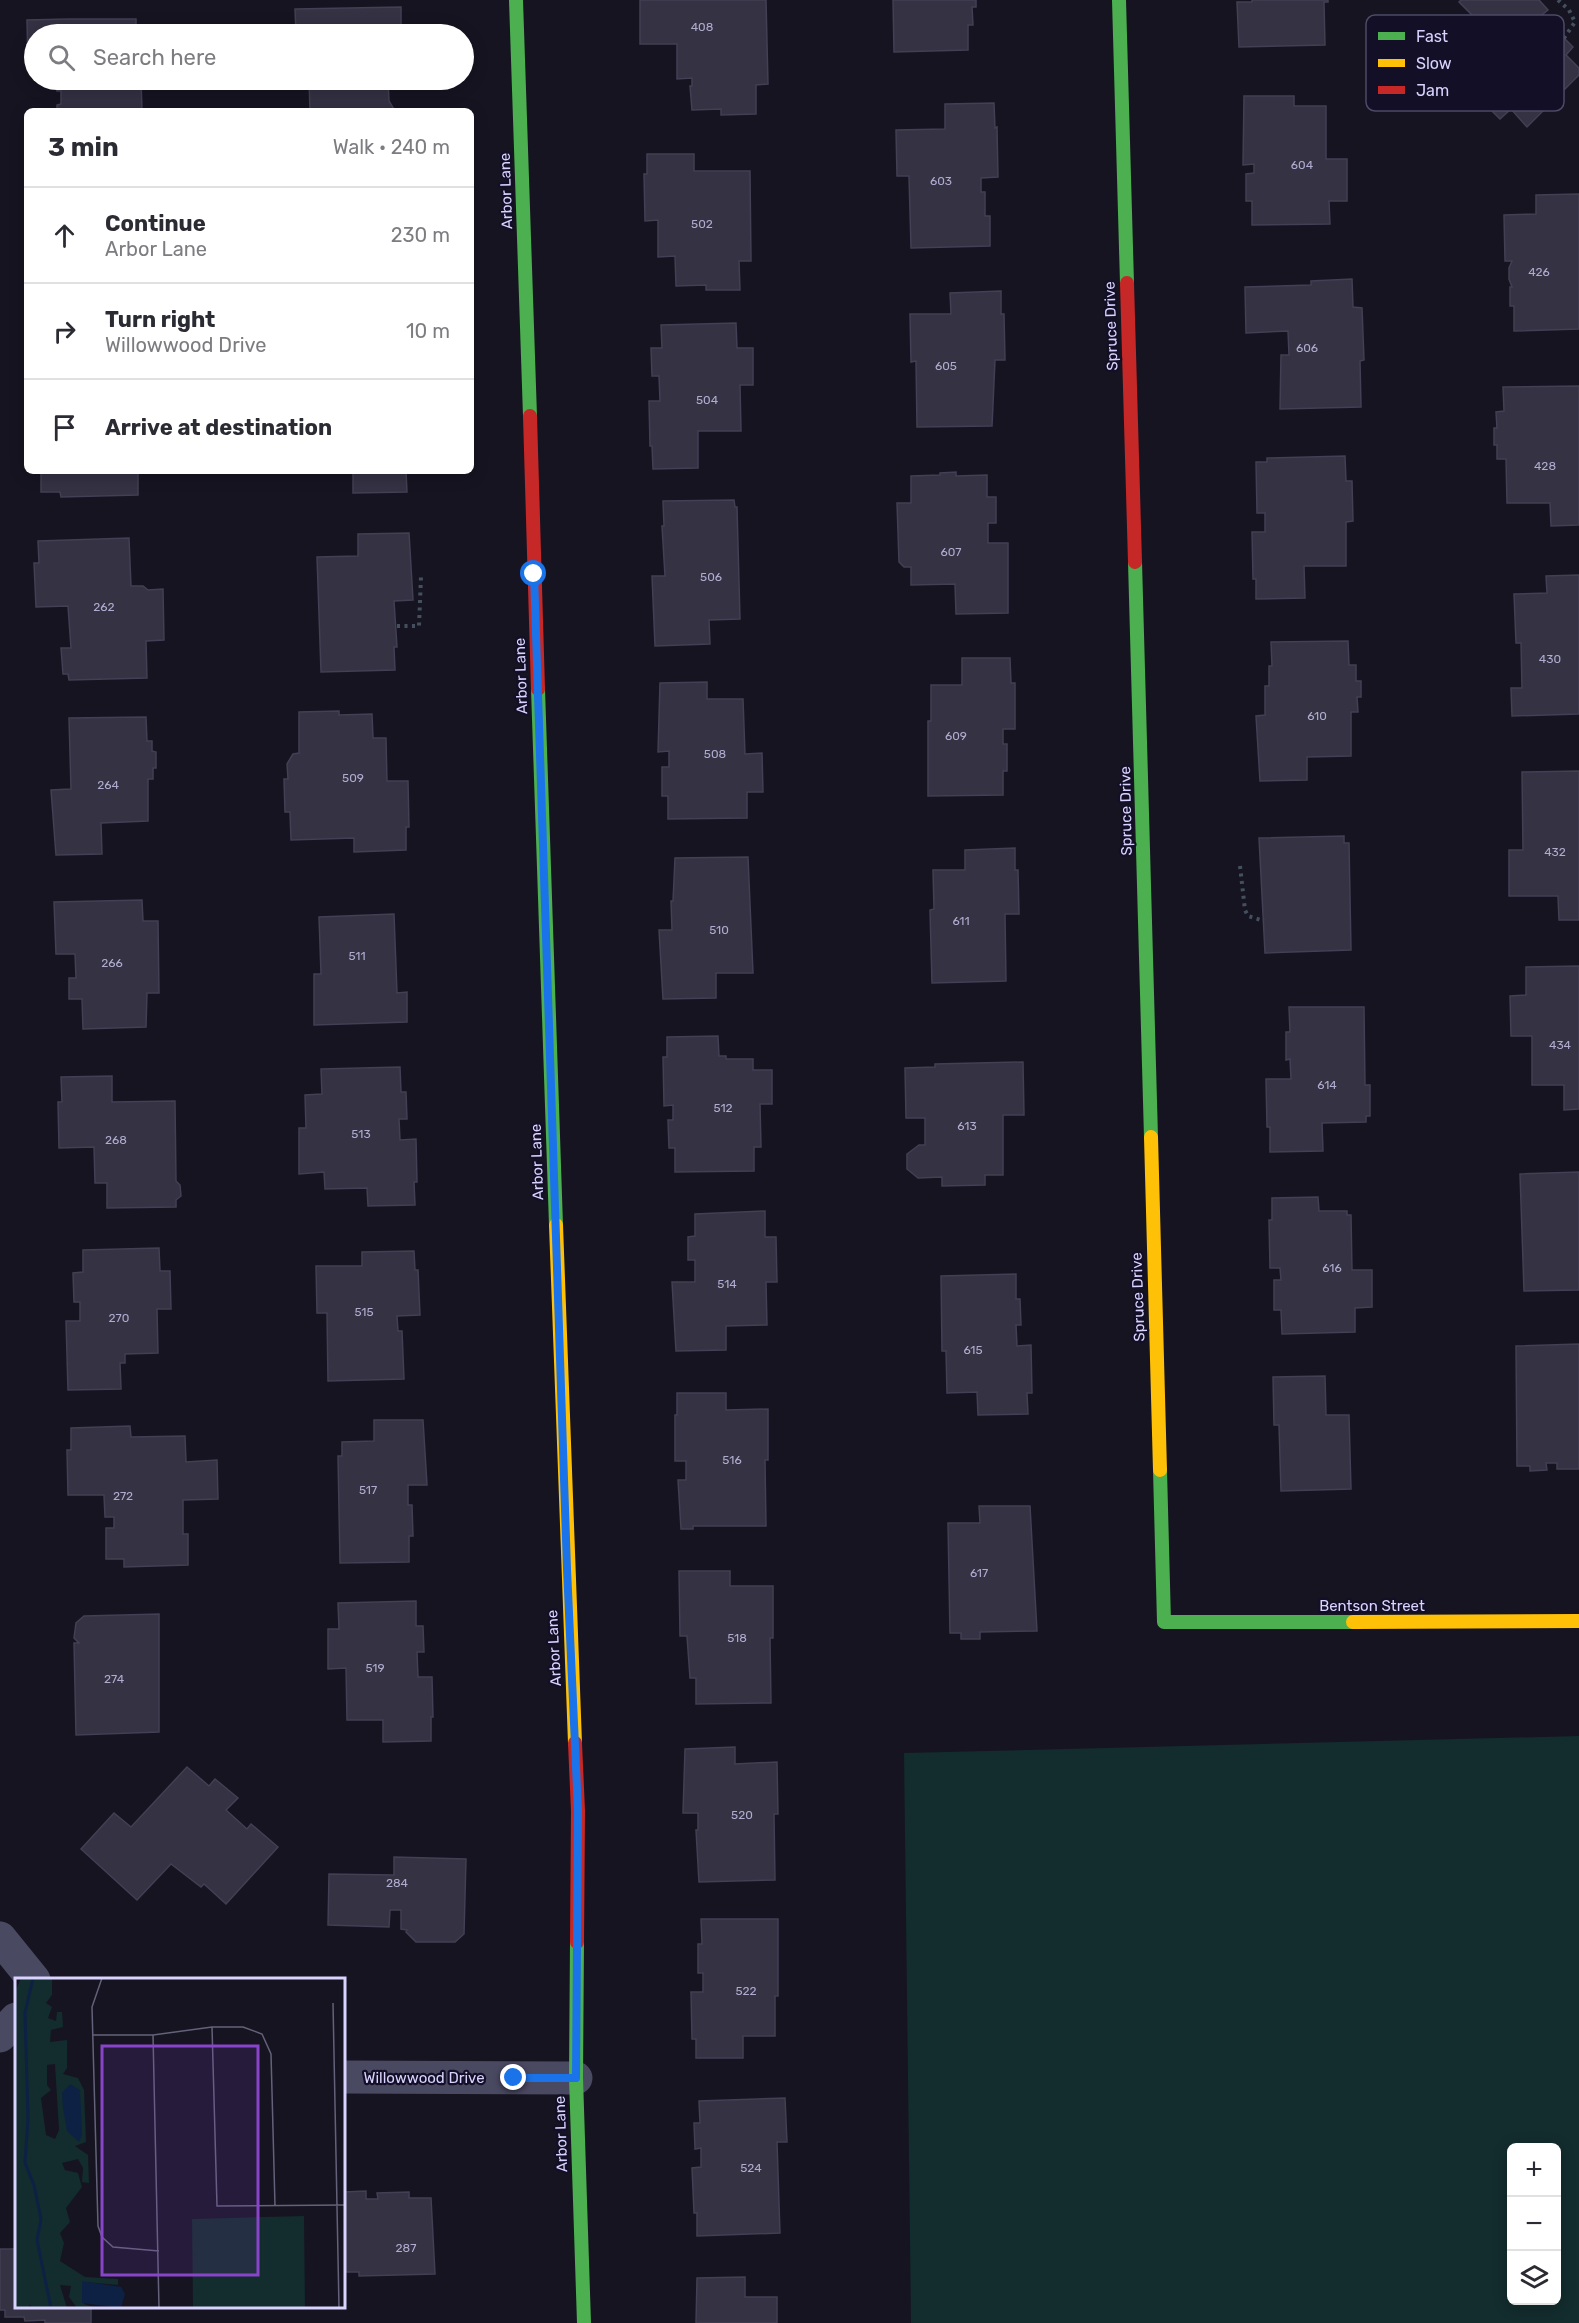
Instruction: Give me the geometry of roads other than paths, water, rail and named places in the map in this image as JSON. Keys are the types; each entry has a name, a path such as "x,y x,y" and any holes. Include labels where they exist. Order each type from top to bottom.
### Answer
{"street":[{"name":"Arbor Lane","path":"516,0 567,1569 578,1811 576,2078 584,2323"},
{"name":"Spruce Drive","path":"1119,0 1164,1622"},
{"name":"Bentson Street","path":"1164,1622 1579,1622"},
{"path":"0,1938 32,1978"},
{"path":"0,2036 15,2020"},
{"name":"Willowwood Drive","path":"345,2078 576,2078"}]}
